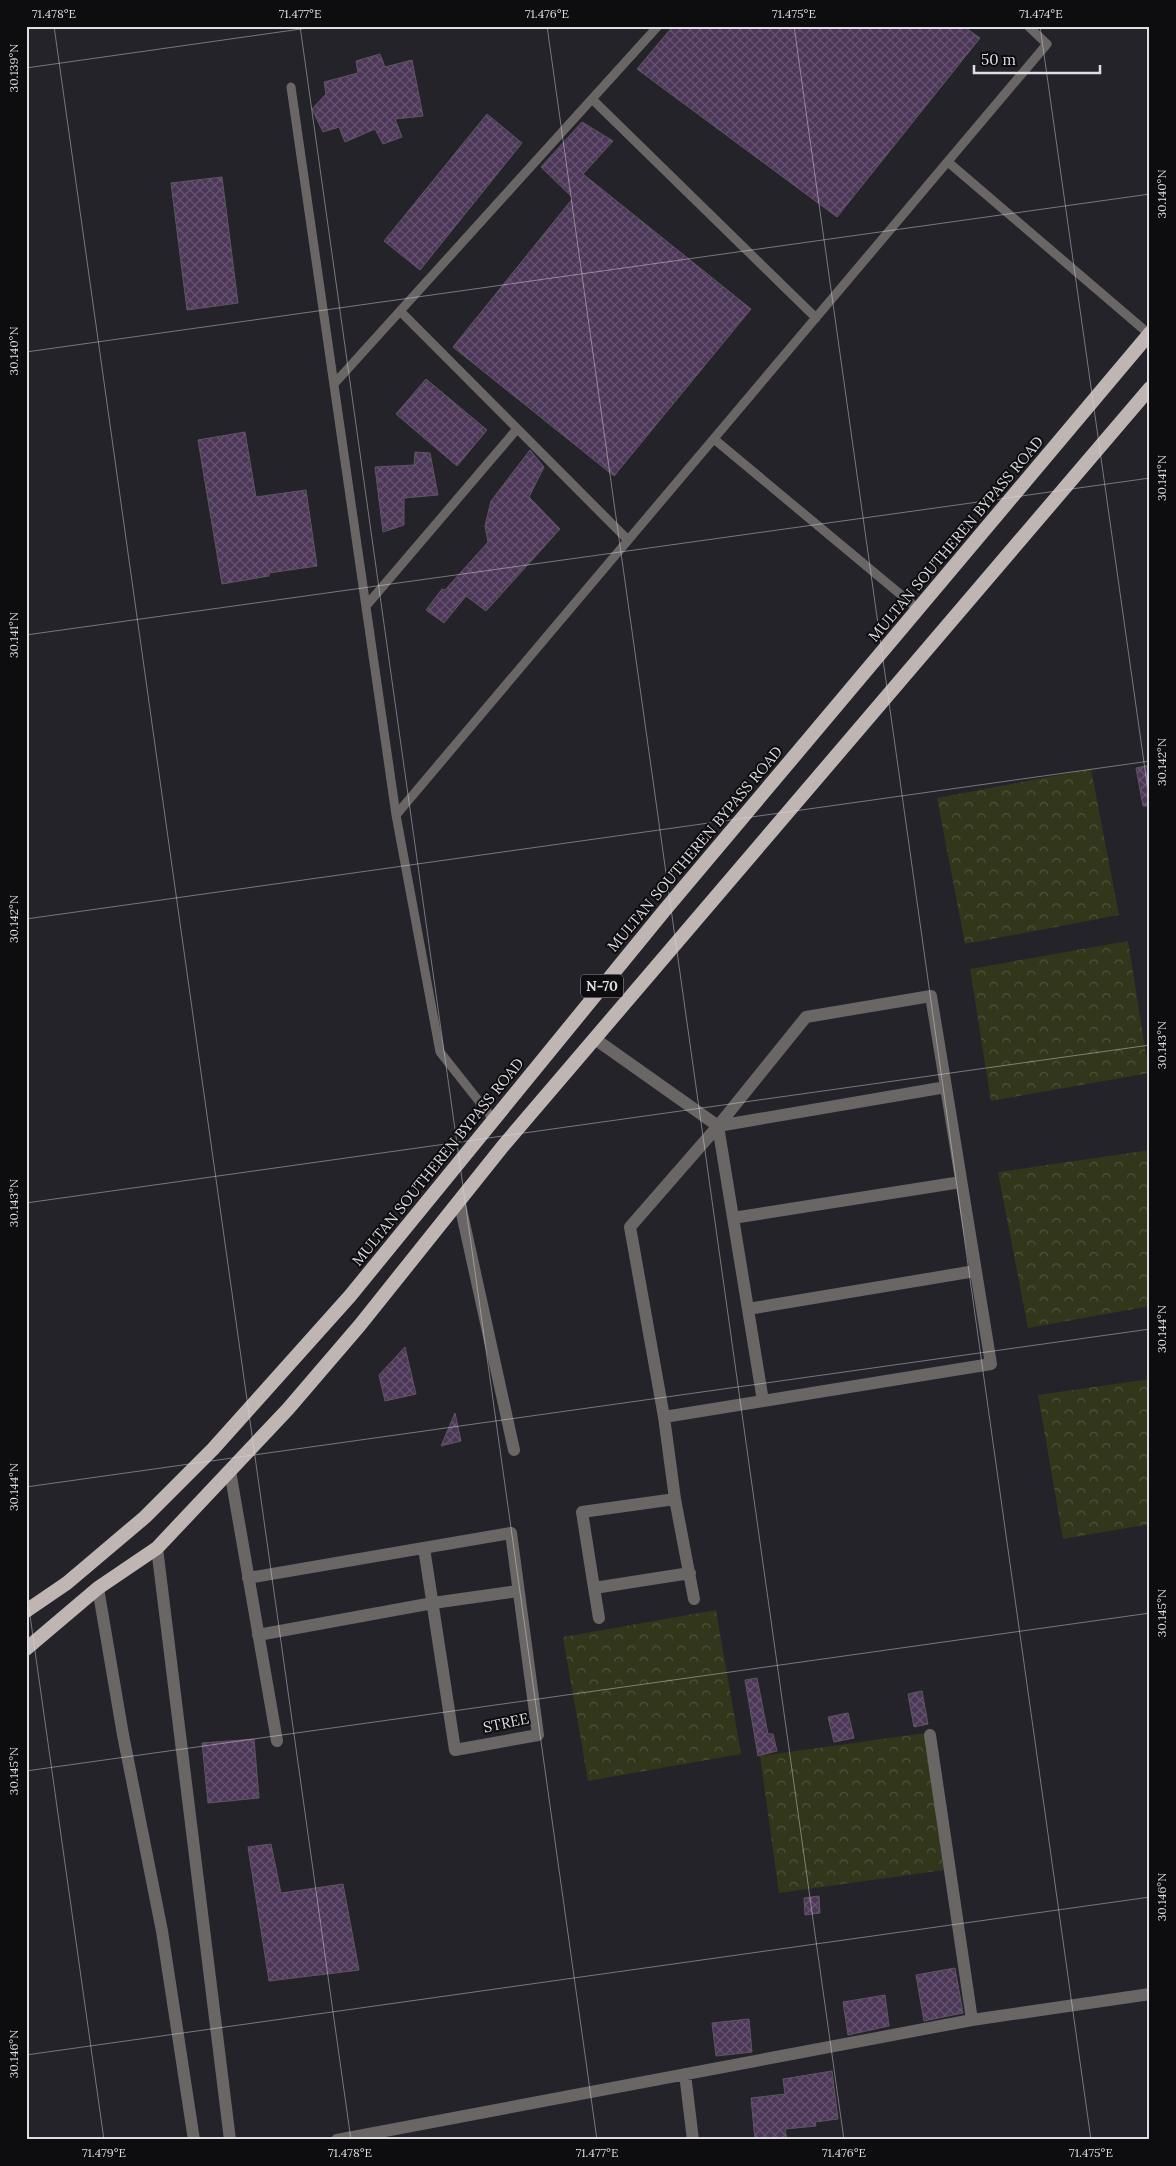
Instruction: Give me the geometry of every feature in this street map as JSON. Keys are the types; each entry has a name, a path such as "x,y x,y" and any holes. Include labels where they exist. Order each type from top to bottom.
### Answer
{"highway":[{"name":"MULTAN SOUTHEREN BYPASS ROAD","path":"26,1611 67,1583 145,1517 213,1448 350,1296 664,911 1150,334"},
{"name":"N-70","path":"26,1649 98,1588 157,1548 288,1409 360,1325 459,1200 594,1039 1150,388"}],"street":[{"path":"664,1417 990,1364 931,996 806,1017 718,1126 630,1227 664,1417 675,1498 694,1599"},
{"path":"594,1039 718,1126 946,1087"},
{"path":"718,1126 763,1401"},
{"path":"733,1218 961,1182"},
{"path":"459,1200 514,1450"},
{"path":"748,1310 976,1271"},
{"path":"230,1471 277,1741"},
{"path":"600,1618 582,1512 675,1498"},
{"name":"STREE","path":"248,1578 510,1533 538,1735 455,1750 424,1548"},
{"path":"157,1548 230,2140"},
{"path":"594,1588 690,1573"},
{"path":"98,1588 123,1735 162,1931 194,2140"},
{"path":"258,1635 433,1603 518,1591"},
{"path":"930,1735 972,2020"},
{"path":"337,2140 972,2020 1150,1994"},
{"path":"685,2074 692,2140"}],"lane":[{"path":"334,384 658,26"},
{"path":"396,815 1047,44 1028,26"},
{"path":"291,87 396,815 440,1052 493,1119"},
{"path":"592,99 816,318"},
{"path":"948,162 1150,334"},
{"path":"400,311 628,540"},
{"path":"366,606 517,428"},
{"path":"714,439 918,609"}],"green space":[{"path":"1091,769 1119,915 965,944 937,798"},
{"path":"1128,941 1149,1073 991,1101 970,969"},
{"path":"1150,1150 1150,1306 1028,1328 998,1172"},
{"path":"1150,1379 1150,1524 1063,1539 1038,1395"},
{"path":"716,1610 741,1754 588,1781 563,1637"},
{"path":"925,1733 944,1870 779,1893 760,1756"}],"building":[{"path":"673,26 963,26 980,38 837,217 637,69"},
{"path":"380,54 385,67 412,60 423,116 395,119 402,137 383,144 375,129 345,142 339,127 323,132 312,109 326,94 324,82 358,73 356,61"},
{"path":"487,114 522,143 420,270 384,241"},
{"path":"582,122 613,141 583,174 751,309 614,476 453,347 573,198 541,167"},
{"path":"222,177 238,303 187,310 171,183"},
{"path":"426,379 487,430 457,466 396,414"},
{"path":"245,432 256,497 306,490 317,566 269,573 269,576 222,584 198,440"},
{"path":"530,450 544,467 529,497 560,529 486,611 466,596 444,623 426,610 442,589 445,590 488,542 485,526 491,501"},
{"path":"415,452 430,453 438,495 404,498 404,525 383,532 375,467 414,465"},
{"path":"1150,765 1150,806 1143,806 1136,768"},
{"path":"405,1347 416,1394 385,1401 379,1375"},
{"path":"455,1413 461,1441 441,1446"},
{"path":"757,1678 768,1734 773,1734 777,1751 758,1756 745,1680"},
{"path":"922,1691 928,1724 914,1727 908,1694"},
{"path":"848,1713 854,1738 834,1742 828,1717"},
{"path":"254,1739 259,1798 208,1803 202,1743"},
{"path":"271,1844 281,1893 343,1884 359,1970 269,1981 248,1847"},
{"path":"819,1896 820,1913 805,1915 804,1898"},
{"path":"955,1968 963,2013 924,2021 916,1975"},
{"path":"885,1995 889,2026 848,2035 843,2002"},
{"path":"749,2019 752,2052 716,2056 712,2023"},
{"path":"832,2071 838,2119 815,2122 816,2126 785,2129 787,2140 755,2140 751,2098 785,2094 783,2079"}]}
